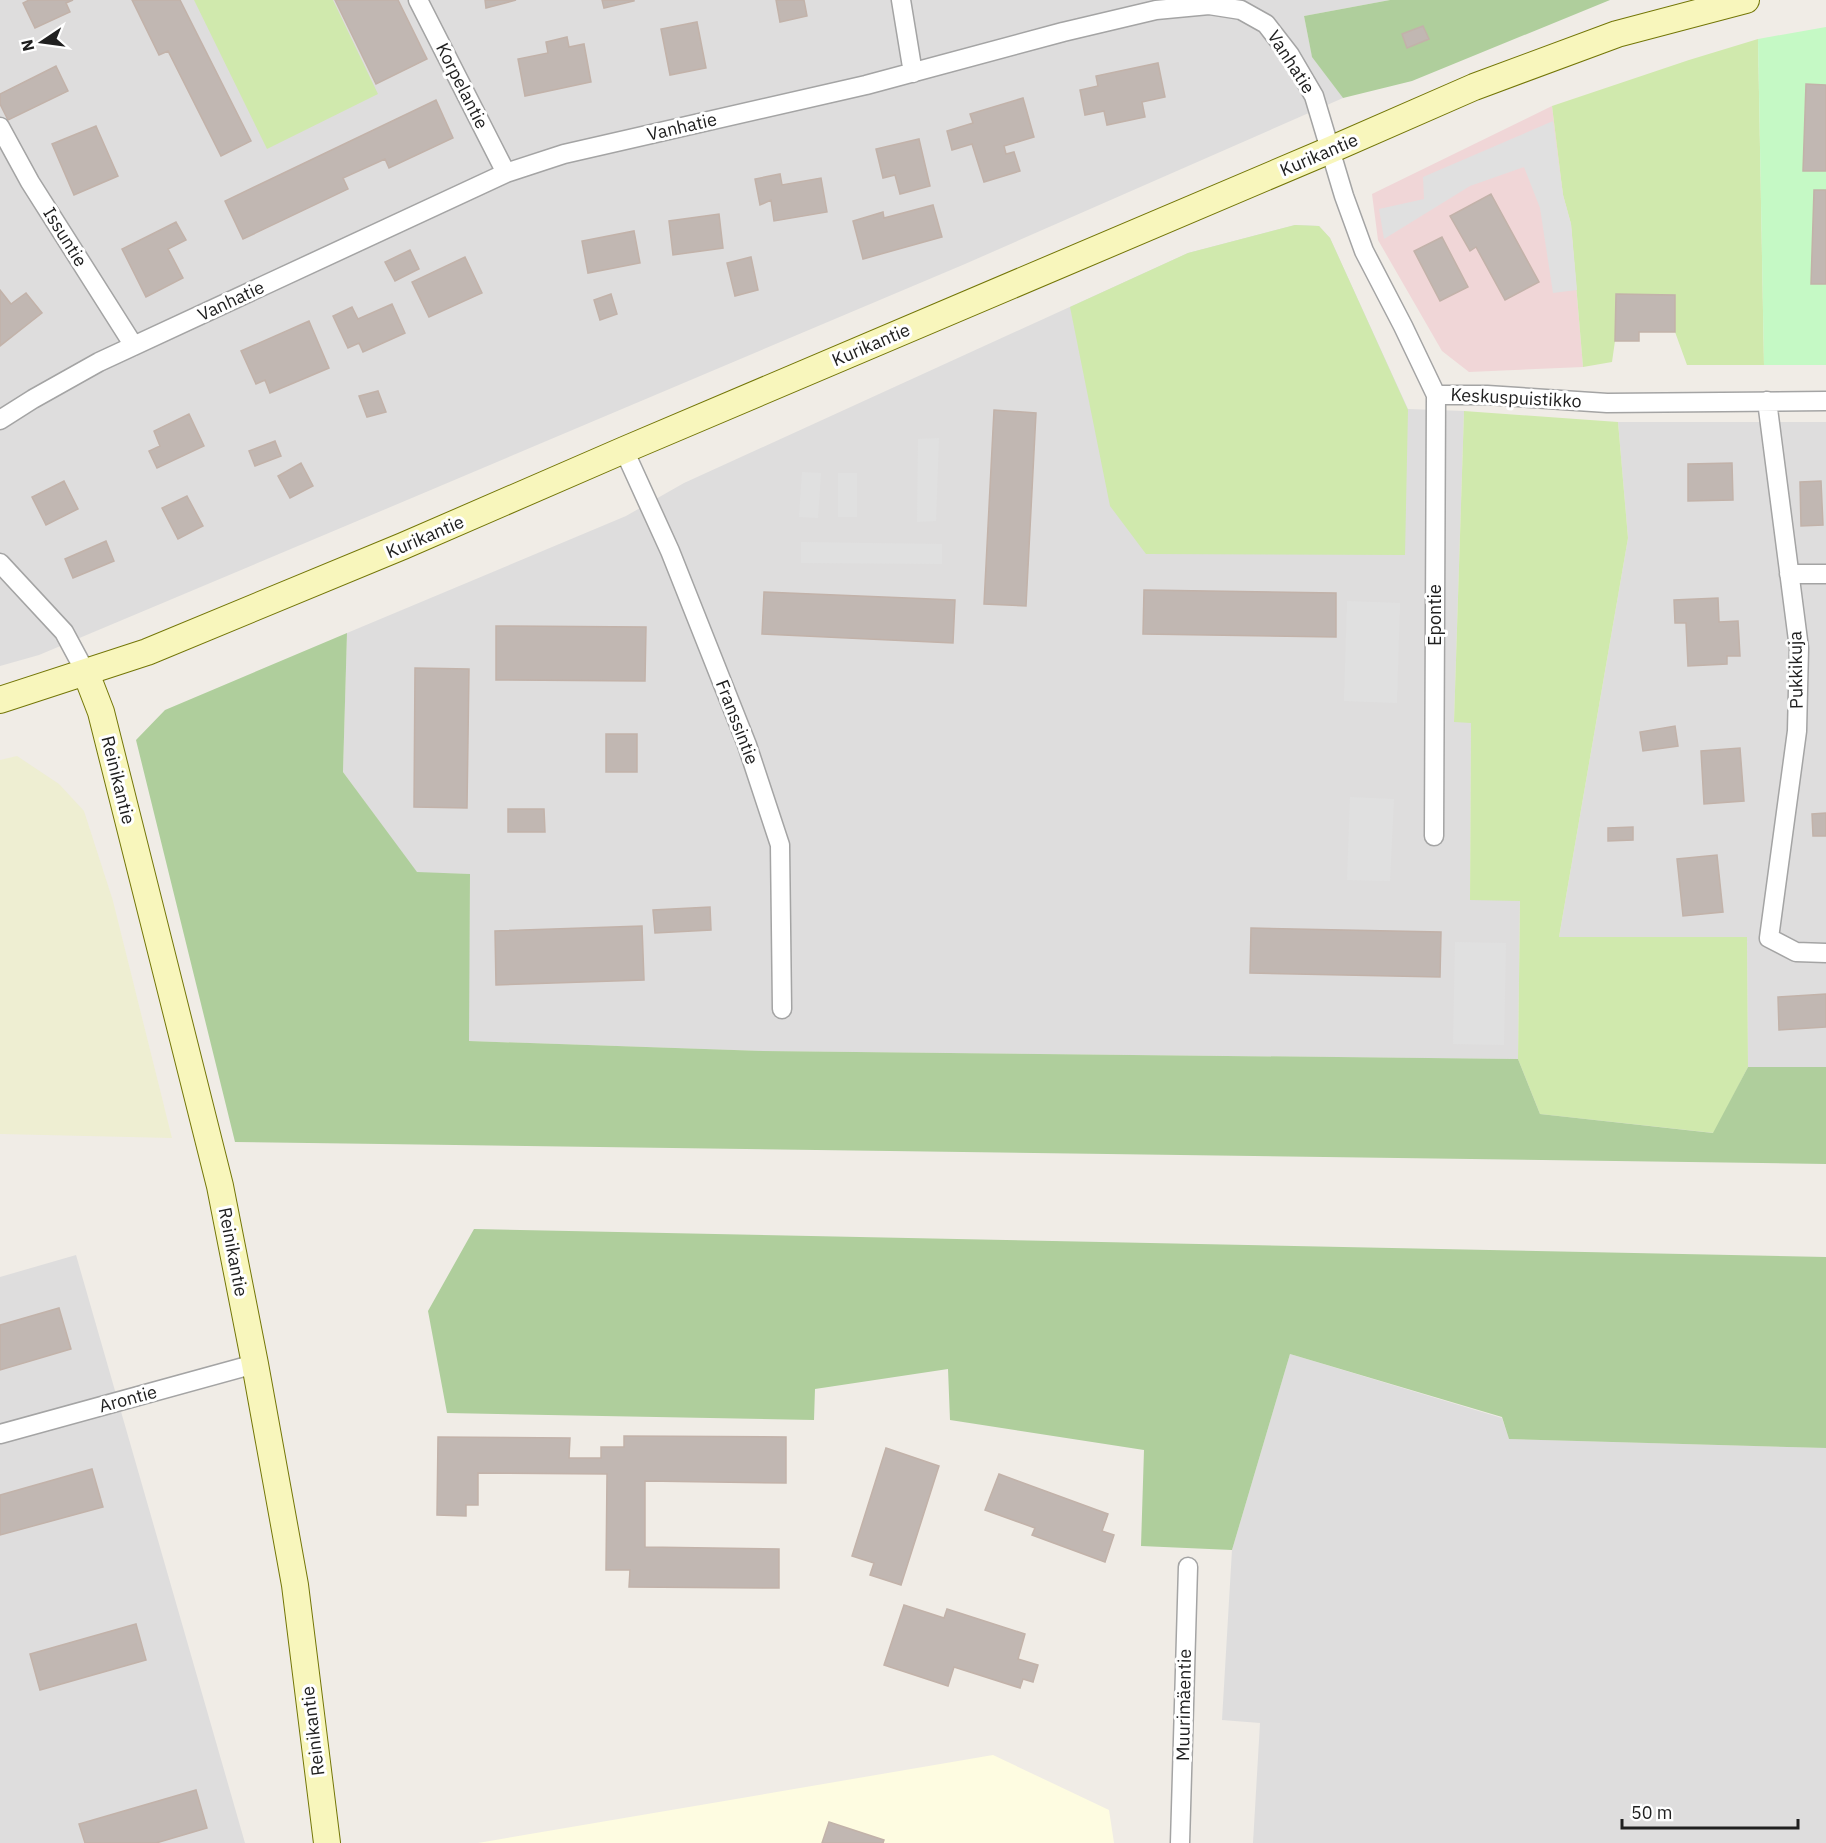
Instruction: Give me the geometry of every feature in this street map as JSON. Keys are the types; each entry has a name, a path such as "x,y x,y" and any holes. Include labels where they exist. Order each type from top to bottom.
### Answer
{"street":[{"name":"Korpelantie","path":"418,0 507,173"},
{"path":"901,0 913,73"},
{"name":"Kurikantie","path":"0,700 147,652 393,551 1474,87 1617,34 1746,0"},
{"name":"Vanhatie","path":"0,420 99,362 507,173 564,154 913,73 1156,10 1209,5 1241,9 1266,24 1290,55 1314,96 1330,150"},
{"name":"Issuntie","path":"0,127 30,182 134,346"},
{"name":"Keskuspuistikko","path":"1330,150 1364,251 1436,395 1487,394 1607,403 1826,401"},
{"name":"Epontie","path":"1434,836 1436,395"},
{"name":"Pukkikuja","path":"1767,401 1799,648 1797,731 1769,938 1796,952 1826,953"},
{"name":"Franssintie","path":"624,450 669,551 747,745 780,845 782,1009"},
{"path":"0,563 64,632 86,673"},
{"path":"1789,574 1826,574"},
{"name":"Reinikantie","path":"86,673 101,712 220,1186 295,1585 327,1843"},
{"name":"Arontie","path":"0,1434 255,1364"},
{"name":"Muurimäentie","path":"1180,1843 1188,1568"}],"shaded area":[{"path":"0,0 1390,0 1304,16 1312,56 1343,98 965,264 400,503 39,655 0,666"},
{"path":"1552,106 1563,195 1571,224 1583,367 1469,372 1442,351 1378,240 1372,194"},
{"path":"1553,121 1563,195 1571,224 1577,290 1553,293 1540,208 1524,167 1470,186 1384,239 1379,209 1424,199 1423,177"},
{"path":"1295,225 1319,226 1330,238 1408,409 1464,411 1454,722 1471,722 1470,899 1520,900 1518,1059 763,1051 468,1041 470,874 417,873 343,772 347,633 626,516 684,483 1188,253"},
{"path":"1618,422 1826,422 1826,1067 1748,1067 1747,937 1559,937 1628,538"},
{"path":"939,438 936,521 917,522 918,439"},
{"path":"802,472 821,473 818,518 799,517"},
{"path":"838,473 857,473 857,517 838,517"},
{"path":"801,542 942,544 942,564 801,563"},
{"path":"1347,601 1400,603 1397,703 1344,701"},
{"path":"1350,797 1394,799 1390,881 1347,880"},
{"path":"1455,942 1506,943 1504,1045 1453,1044"},
{"path":"76,1255 245,1843 0,1843 0,1277"},
{"path":"1290,1354 1502,1418 1509,1439 1826,1448 1826,1843 1253,1843 1260,1723 1222,1720 1232,1550"},
{"path":"993,1755 1109,1810 1114,1843 478,1843"}],"green space":[{"path":"194,0 333,0 378,94 267,149"},
{"path":"1390,0 1610,0 1412,81 1343,98 1312,57 1304,16"},
{"path":"1826,27 1826,365 1764,365 1758,39"},
{"path":"1758,39 1764,365 1687,365 1675,332 1675,295 1616,294 1612,362 1583,367 1571,224 1563,195 1552,106"},
{"path":"1295,225 1319,226 1330,238 1408,410 1405,555 1146,554 1110,506 1070,307 1188,253"},
{"path":"1464,411 1618,422 1628,538 1559,937 1747,937 1748,1067 1714,1133 1540,1114 1518,1059 1520,901 1470,900 1471,723 1454,722"},
{"path":"347,633 343,772 417,872 470,874 469,1041 763,1051 1518,1059 1540,1114 1713,1133 1748,1067 1826,1067 1826,1164 235,1142 136,740 165,710"},
{"path":"17,756 59,784 84,811 113,901 172,1138 0,1134 0,760"},
{"path":"474,1229 1826,1257 1826,1448 1509,1439 1502,1417 1290,1354 1232,1550 1141,1546 1144,1450 950,1420 948,1369 815,1389 814,1420 447,1413 428,1311"}],"building":[{"path":"29,0 73,0 66,3 70,12 35,28 23,3"},
{"path":"132,0 180,0 251,141 221,156 168,51 159,55"},
{"path":"335,0 398,0 427,59 376,84"},
{"path":"485,0 516,0 486,8"},
{"path":"602,0 634,0 634,1 604,8"},
{"path":"776,0 804,0 807,16 780,22"},
{"path":"697,22 706,68 670,75 661,29"},
{"path":"1423,26 1429,39 1407,48 1402,34"},
{"path":"567,37 569,47 584,44 591,82 525,96 518,59 548,53 546,42"},
{"path":"1158,63 1165,97 1142,102 1145,117 1107,125 1104,111 1085,115 1080,90 1098,86 1096,76"},
{"path":"56,66 68,91 8,120 0,104 0,94"},
{"path":"1806,84 1826,85 1826,171 1803,171"},
{"path":"1023,98 1034,137 1004,146 1006,154 1014,152 1020,171 984,182 972,144 952,150 947,131 973,123 970,114"},
{"path":"436,100 453,138 389,168 385,159 343,178 348,189 243,239 225,201"},
{"path":"96,126 118,176 74,195 52,144"},
{"path":"919,139 930,186 900,194 895,175 883,178 876,149"},
{"path":"780,174 782,185 821,178 827,212 774,221 771,200 760,205 755,179"},
{"path":"1814,190 1826,190 1826,284 1811,284"},
{"path":"1491,194 1539,282 1505,300 1476,247 1470,251 1450,216"},
{"path":"933,205 942,237 863,259 853,221 883,212 884,218"},
{"path":"719,214 723,248 673,255 669,221"},
{"path":"176,222 186,240 168,249 183,278 146,297 122,249"},
{"path":"634,231 640,263 588,273 582,241"},
{"path":"1442,237 1468,287 1440,301 1414,251"},
{"path":"410,250 419,269 395,281 385,262"},
{"path":"465,257 482,293 429,317 412,282"},
{"path":"751,257 758,290 735,296 727,263"},
{"path":"0,290 11,304 26,293 42,313 0,346"},
{"path":"611,294 617,314 600,320 594,300"},
{"path":"1616,294 1675,295 1675,332 1639,332 1639,341 1615,341"},
{"path":"392,304 405,333 363,352 359,343 348,348 333,316 352,307 358,319"},
{"path":"309,321 329,368 270,393 265,380 256,384 241,351"},
{"path":"378,391 386,412 367,417 359,396"},
{"path":"994,410 1036,413 1026,606 984,604"},
{"path":"189,414 204,446 157,468 149,451 160,446 154,431"},
{"path":"275,441 281,456 255,466 249,451"},
{"path":"301,463 313,486 290,498 278,476"},
{"path":"1732,463 1733,500 1688,501 1688,464"},
{"path":"64,481 78,509 46,525 32,497"},
{"path":"1821,481 1823,525 1801,526 1800,482"},
{"path":"187,496 203,526 178,539 162,508"},
{"path":"106,541 114,561 73,578 65,559"},
{"path":"1144,590 1336,593 1336,637 1143,634"},
{"path":"764,592 955,600 953,643 762,634"},
{"path":"1718,598 1719,622 1738,621 1740,656 1727,656 1727,664 1688,666 1686,623 1675,623 1674,600"},
{"path":"496,626 646,627 645,681 496,680"},
{"path":"415,668 469,669 467,808 414,807"},
{"path":"1675,726 1678,746 1643,751 1640,732"},
{"path":"606,734 637,734 637,772 606,772"},
{"path":"1740,748 1744,801 1704,804 1701,751"},
{"path":"508,809 544,809 545,832 508,832"},
{"path":"1826,813 1826,836 1813,836 1812,814"},
{"path":"1633,827 1633,840 1608,841 1608,828"},
{"path":"1717,855 1723,912 1683,916 1677,859"},
{"path":"710,907 711,930 655,933 653,910"},
{"path":"642,926 644,980 496,985 495,931"},
{"path":"1251,928 1441,932 1440,977 1250,973"},
{"path":"1826,994 1826,1027 1779,1030 1778,997"},
{"path":"59,1308 71,1349 0,1370 0,1325"},
{"path":"624,1436 786,1437 786,1483 645,1481 645,1547 779,1549 779,1588 629,1587 630,1570 606,1570 607,1474 478,1473 478,1505 466,1505 466,1516 437,1515 438,1437 570,1438 569,1458 601,1458 601,1447 624,1447"},
{"path":"886,1448 939,1466 901,1585 870,1575 874,1563 852,1556"},
{"path":"92,1469 103,1507 0,1535 0,1495"},
{"path":"999,1474 1108,1514 1102,1531 1114,1535 1105,1562 1032,1535 1035,1528 985,1510"},
{"path":"904,1605 944,1618 947,1609 1025,1634 1018,1659 1038,1665 1033,1682 1023,1679 1020,1688 954,1667 948,1686 884,1665"},
{"path":"136,1624 146,1660 40,1690 30,1654"},
{"path":"196,1790 207,1828 156,1843 85,1843 79,1824"},
{"path":"829,1822 884,1840 883,1843 822,1843"}]}
